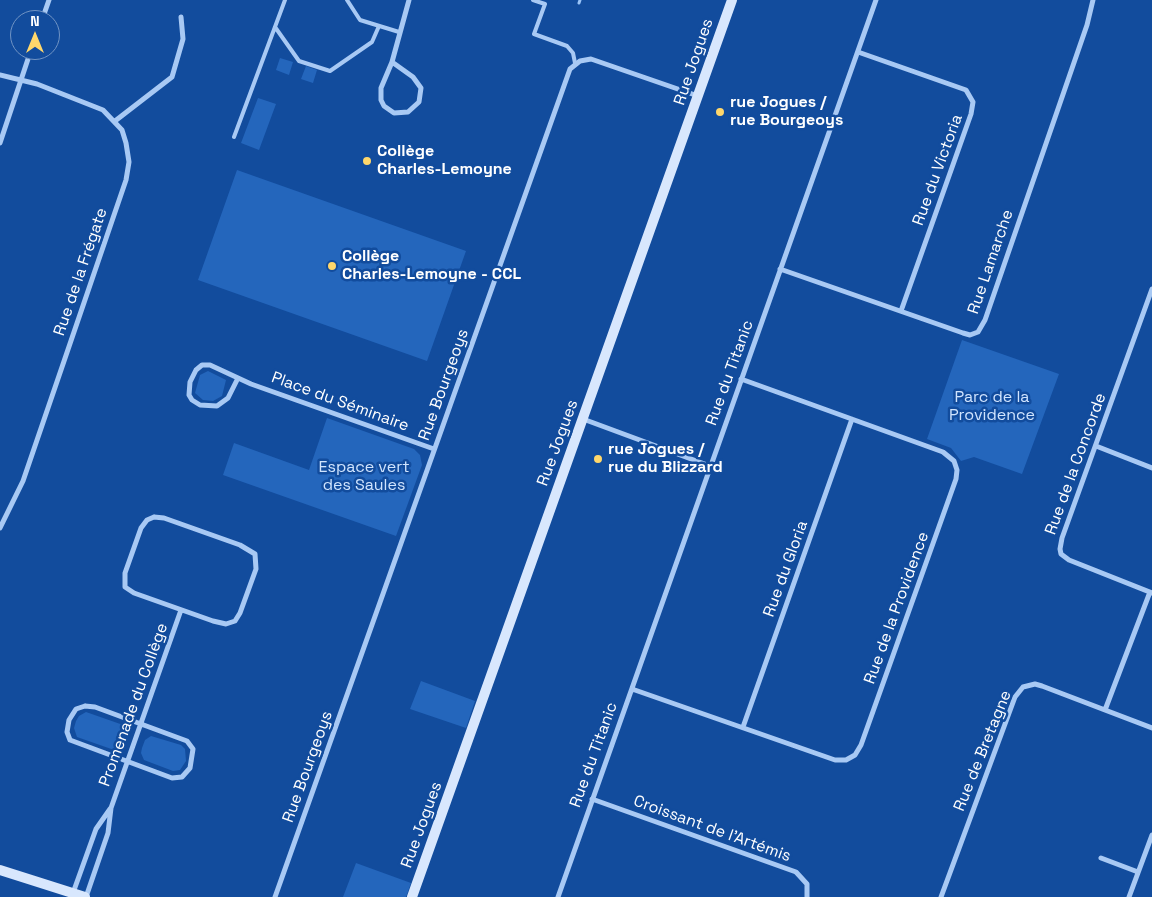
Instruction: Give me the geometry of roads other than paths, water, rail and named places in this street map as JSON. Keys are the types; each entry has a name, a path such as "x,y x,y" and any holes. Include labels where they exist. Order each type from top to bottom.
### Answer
{"street":[{"path":"392,62 413,77 421,88 419,102 408,112 394,113 384,106 381,100 381,88 392,62 408,0"},
{"name":"Rue Jogues","path":"412,897 732,0"},
{"name":"Rue du Titanic","path":"558,897 876,0"},
{"name":"Rue Lamarche","path":"780,269 966,334 974,334 982,328 1087,25 1093,0"},
{"path":"115,121 172,77 183,39 181,17"},
{"name":"Rue du Victoria","path":"858,52 966,90 973,102 971,114 901,311"},
{"path":"576,63 585,58 591,59 698,96"},
{"path":"0,143 27,60"},
{"name":"Rue Bourgeoys","path":"275,897 568,72 576,63"},
{"name":"Rue de la Frégate","path":"0,74 96,106 115,121 126,143 129,162 126,180 23,480 0,528"},
{"name":"Rue de la Concorde","path":"1151,593 1069,560 1061,554 1062,538 1152,289"},
{"name":"Place du Séminaire","path":"238,378 228,398 217,406 200,405 192,400 189,395 193,375 202,365 212,366 238,378 434,449"},
{"name":"Rue de la Providence","path":"632,689 838,761 846,760 855,755 862,745 940,525 957,475 956,466 951,457 943,452 741,379"},
{"path":"583,419 710,466"},
{"name":"Rue du Gloria","path":"743,727 852,419"},
{"path":"1096,446 1152,468"},
{"name":"Promenade du Collège","path":"150,518 164,518 249,549 256,559 256,570 235,622 220,623 181,610 134,593 126,587 125,573 141,528 150,518"},
{"path":"1105,710 1151,593"},
{"name":"Promenade du Collège","path":"86,897 108,834 111,808 181,610"},
{"name":"Rue de Bretagne","path":"941,897 1018,692 1023,687 1035,684 1152,728"},
{"path":"89,706 141,724 191,744 194,754 190,768 182,777 172,778 70,740 67,732 69,720 76,709 89,706"},
{"name":"Croissant de l'Artémis","path":"592,799 796,872 807,884 807,897"},
{"name":"Promenade du Collège","path":"73,893 96,829 111,808"},
{"path":"1129,897 1152,835"},
{"path":"1101,858 1138,872"},
{"path":"0,870 86,897"}],"lane":[{"path":"234,137 285,0"},
{"path":"347,0 360,20 399,32"},
{"path":"533,0 545,4 534,34 567,46 573,53 576,63"},
{"path":"275,27 299,61 330,71 372,42 379,26"}],"place":[{"name":"rue Jogues / rue Bourgeoys","path":"720,112"},
{"name":"Collège Charles-Lemoyne","path":"367,161"},
{"name":"Collège Charles-Lemoyne - CCL","path":"332,266"},
{"name":"rue Jogues / rue du Blizzard","path":"598,459"}],"park label":[{"name":"Parc de la Providence","path":"992,407"},
{"name":"Espace vert des Saules","path":"364,477"}]}
